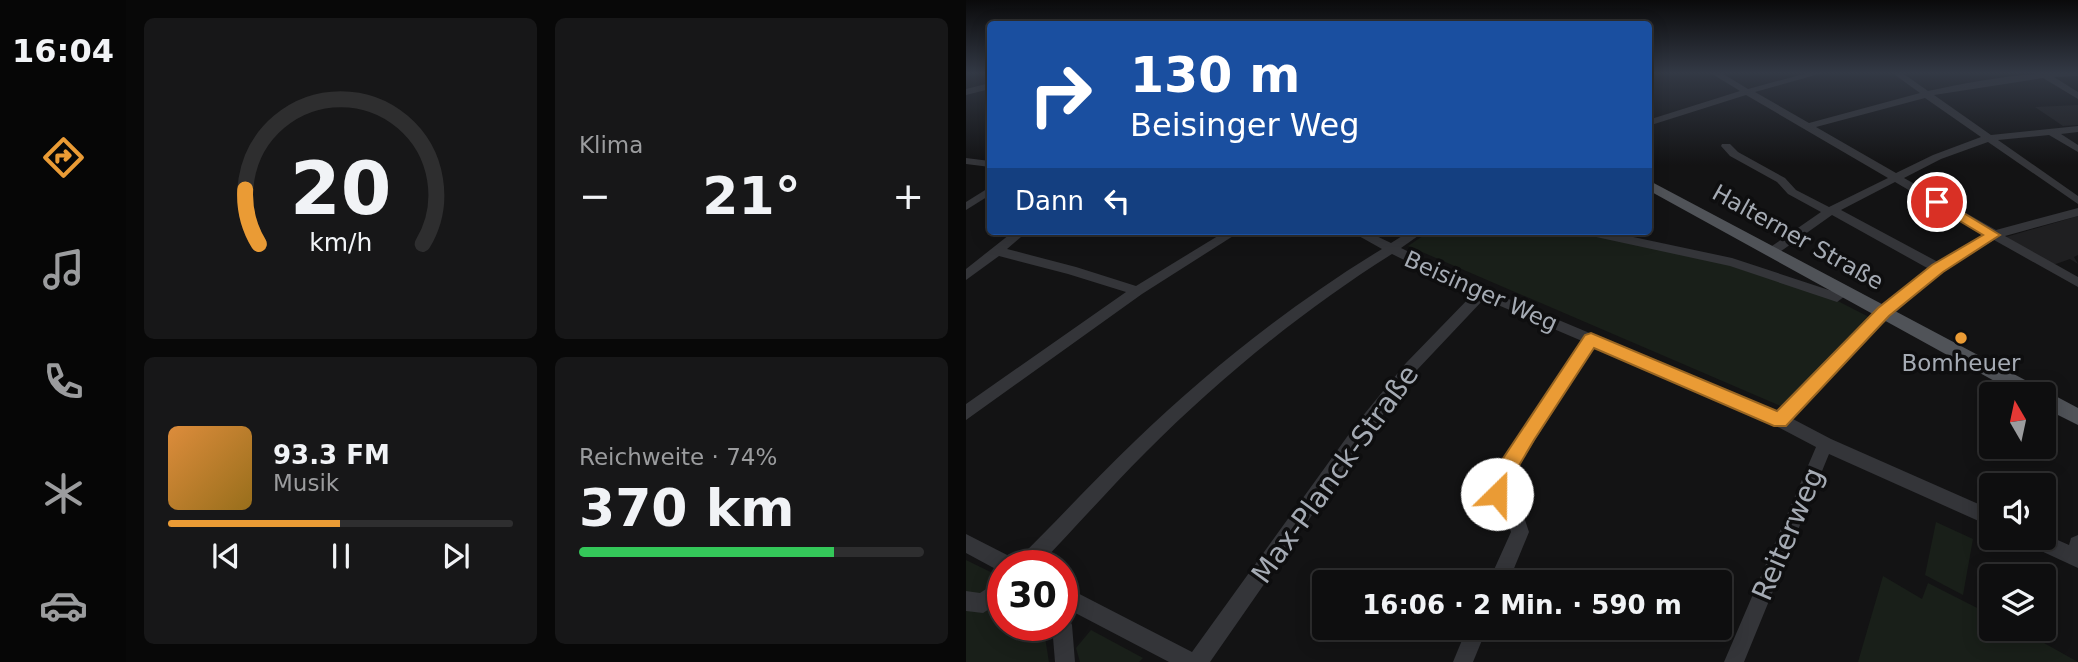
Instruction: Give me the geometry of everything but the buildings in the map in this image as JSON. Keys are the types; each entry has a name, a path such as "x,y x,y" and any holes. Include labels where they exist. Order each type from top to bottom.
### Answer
{"main road":[{"name":"Halterner Straße","path":"1652,186 2013,382"},
{"path":"2056,405 2078,417"}],"street":[{"path":"1652,122 1712,103"},
{"path":"1765,103 2078,284"},
{"path":"1806,127 1896,103"},
{"path":"1938,103 2078,201"},
{"path":"1773,251 1830,211 1893,177 1989,138 2078,129"},
{"path":"2050,131 2078,149"},
{"path":"1726,146 1734,154 1781,180 1793,192 1938,268"},
{"path":"966,161 987,164"},
{"path":"966,208 987,192"},
{"path":"1780,420 1884,312 1938,268 1993,235 2078,212"},
{"path":"970,270 1016,235"},
{"path":"966,413 1137,291 1228,235"},
{"name":"Beisinger Weg","path":"1363,235 1482,293 1780,420 1825,444 1979,513"},
{"path":"1041,550 1143,445 1200,393 1305,306 1412,235"},
{"path":"1606,235 1731,262 1837,297 1845,291"},
{"path":"997,251 1094,276 1137,291"},
{"name":"Max-Planck-Straße","path":"1198,662 1363,428 1411,367 1482,293"},
{"path":"1504,570 1520,532 1517,520 1497,494 1497,484 1591,340"},
{"name":"Reiterweg","path":"1734,662 1825,444"},
{"path":"966,543 987,555"},
{"path":"2056,546 2078,554"},
{"path":"966,601 983,603 987,600"},
{"path":"1078,603 1190,662"},
{"path":"1462,662 1472,640"},
{"path":"1062,641 1065,662"}],"shaded area":[{"path":"2078,105 2078,125 2063,126 2035,107"},
{"path":"2078,216 2078,255 2074,257 2078,264 2070,259 2053,265 2006,237"},
{"path":"1424,235 1600,235 1726,263 1830,297 1869,317 1785,408 1408,246"},
{"path":"1936,522 1973,539 1963,595 1925,575"},
{"path":"966,560 987,570 987,641 1046,641 1049,662 966,662"},
{"path":"1883,576 1922,599 1928,583 1979,609 1979,641 2040,641 2078,662 1858,662"},
{"path":"1091,630 1143,658 1139,662 1080,662 1076,648"}],"place":[{"name":"Bomheuer","path":"1961,338"}],"route":[{"path":"1497,494 1497,484 1527,434 1591,340 1780,420 1884,312 1938,268 1993,235 1937,202"}]}
